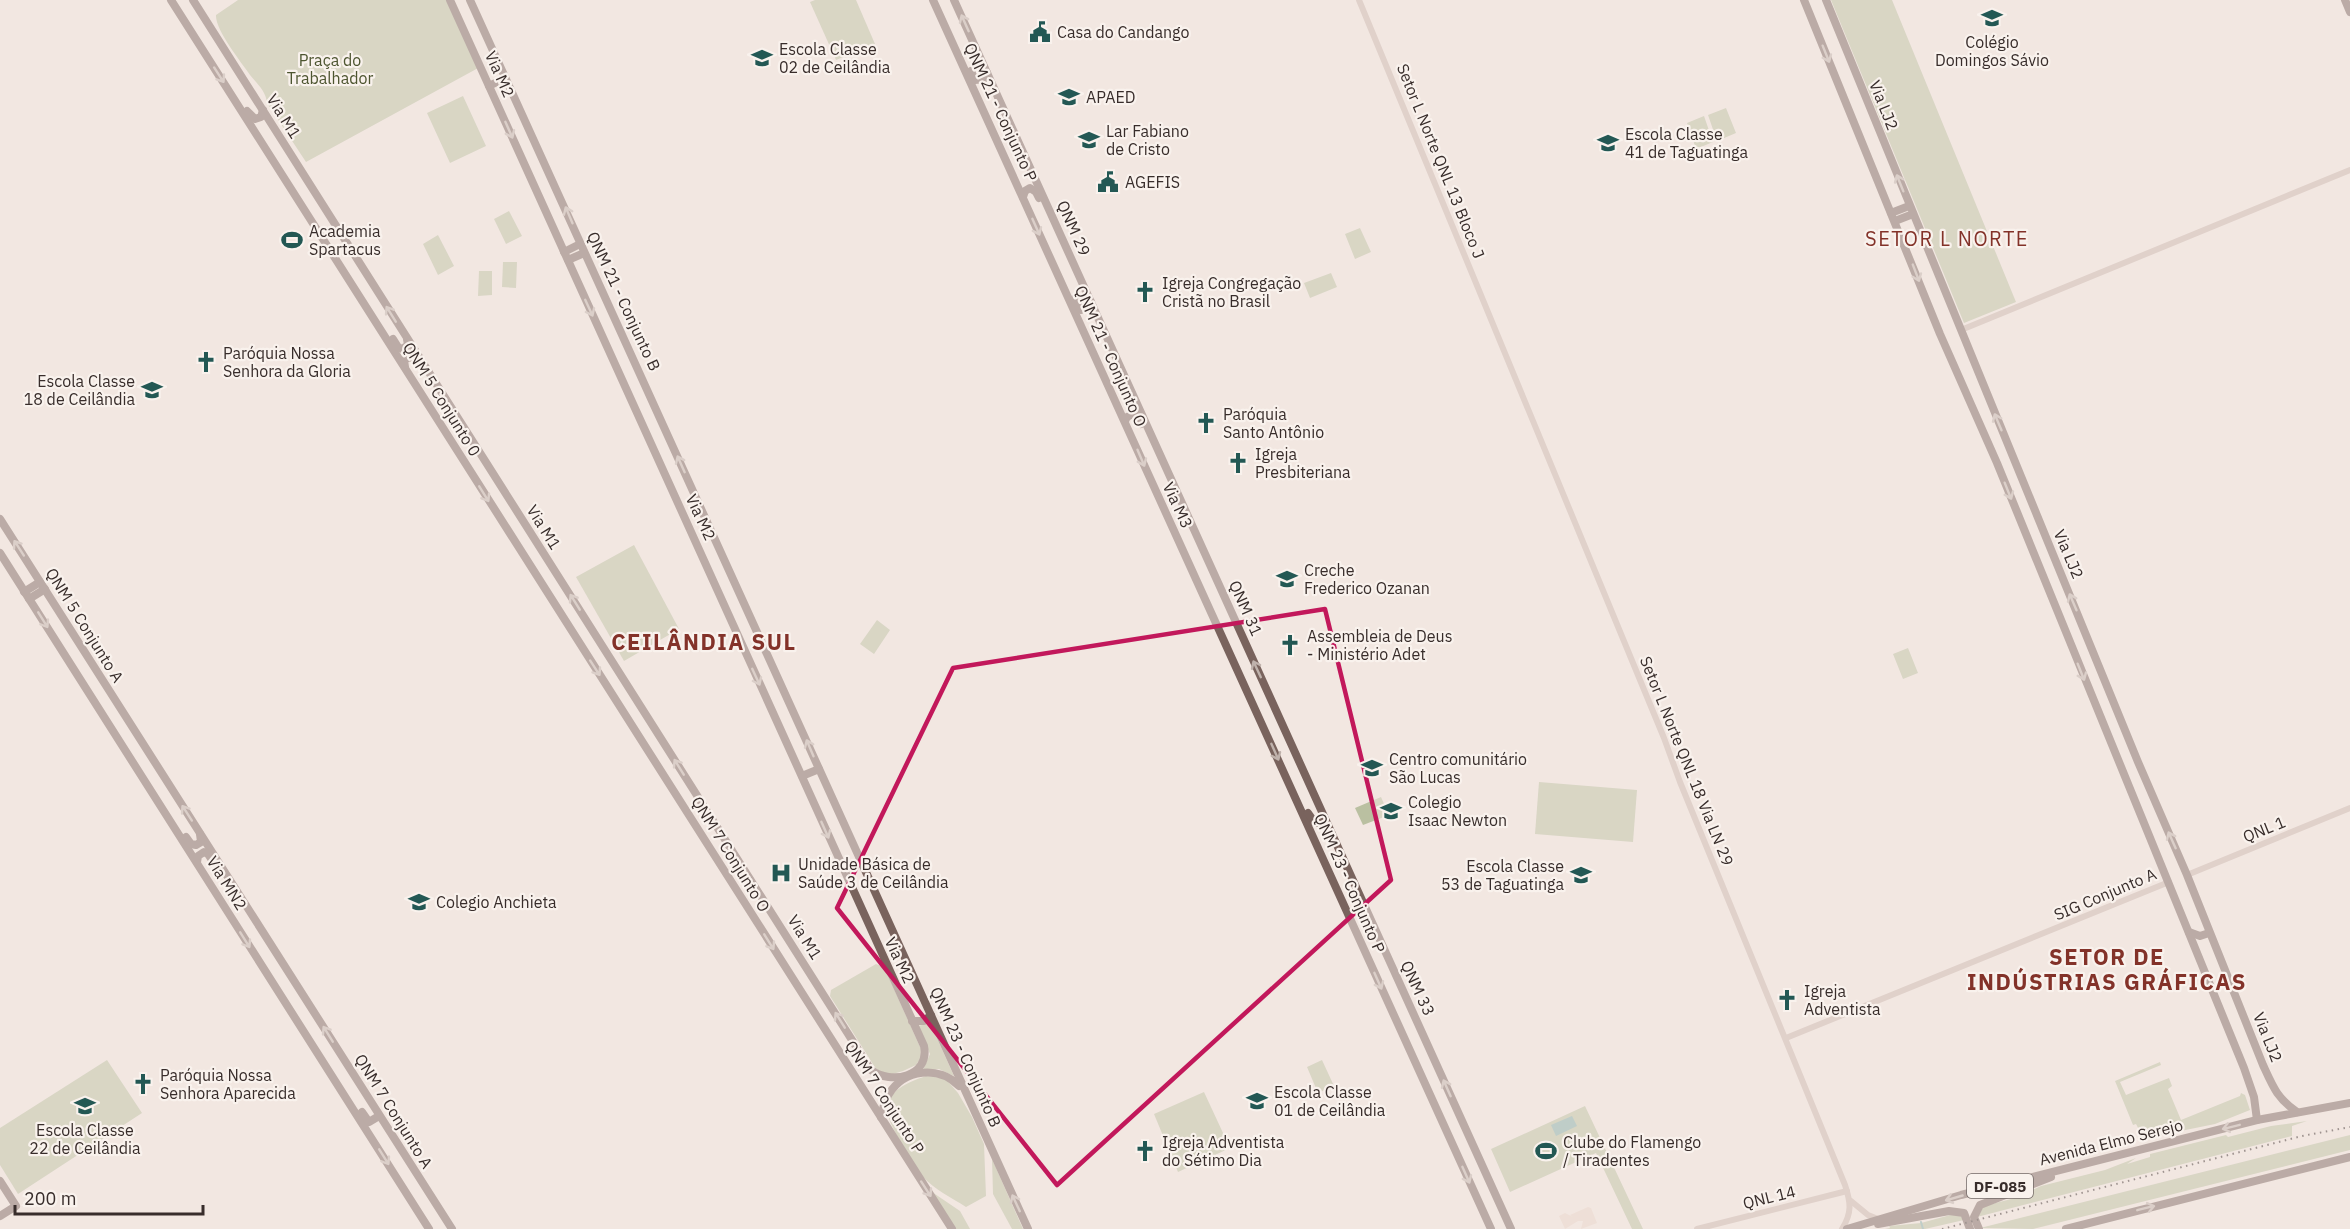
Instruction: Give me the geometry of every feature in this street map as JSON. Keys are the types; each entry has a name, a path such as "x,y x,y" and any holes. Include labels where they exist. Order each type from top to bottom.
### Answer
{"main road":[{"path":"171,0 262,141"},
{"name":"Via M1","path":"192,0 871,1070 884,1077 909,1076"},
{"name":"Via M2","path":"450,0 924,1046 925,1058 909,1076"},
{"path":"470,0 505,78 489,86"},
{"name":"QNM 21 - Conjunto P","path":"933,0 1047,250"},
{"name":"QNM 29","path":"954,0 1167,468"},
{"name":"Via LJ2","path":"1804,0 1940,334 1997,463 2082,676 2123,769 2246,1072 2254,1097 2257,1120"},
{"name":"Via LJ2","path":"1826,0 2275,1093 2297,1112"},
{"path":"2345,0 2350,12"},
{"path":"948,32 962,51 975,80 985,79 987,73"},
{"path":"485,76 500,68"},
{"name":"QNM 21 - Conjunto B","path":"505,78 764,651 797,718"},
{"path":"230,93 253,118 261,117 263,110"},
{"path":"262,141 261,134 269,131 285,146"},
{"name":"QNM 5 Conjunto 0","path":"262,141 661,769"},
{"path":"1023,197 1027,189 1034,189 1058,230"},
{"path":"1893,217 1911,210"},
{"path":"566,256 580,244"},
{"path":"1047,250 1063,273 1078,308 1086,309 1091,302"},
{"name":"QNM 21 - Conjunto O","path":"1047,250 1149,477"},
{"path":"566,256 584,253"},
{"path":"373,317 385,327 400,348 406,347 407,339"},
{"path":"405,367 406,359 414,358 429,382 442,394"},
{"path":"1125,421 1130,415 1136,415 1150,444 1162,457"},
{"path":"1992,451 2008,445"},
{"path":"1997,463 2002,459 2012,457"},
{"name":"QNM 31","path":"1167,468 1298,760"},
{"name":"Via M3","path":"1149,477 1181,546"},
{"name":"QNM 5 Conjunto A","path":"0,519 243,901"},
{"path":"1181,546 1207,591 1215,592 1219,585"},
{"name":"QNM 23 - Conjunto P","path":"1181,546 1425,1083"},
{"name":"Via MN2","path":"0,553 429,1229"},
{"path":"721,596 735,584"},
{"path":"27,595 43,586"},
{"path":"721,596 739,594"},
{"path":"1254,704 1257,697 1263,696 1267,699 1278,726 1290,740"},
{"name":"QNM 23 - Conjunto B","path":"797,718 963,1090 1028,1229"},
{"path":"2115,751 2126,751 2131,746"},
{"name":"QNM 33","path":"1298,760 1511,1229"},
{"path":"2123,769 2128,763 2138,762"},
{"path":"661,769 677,786 702,826 710,828 713,820"},
{"name":"QNM 7 Conjunto O","path":"661,769 804,998"},
{"path":"804,780 819,769"},
{"path":"804,780 823,778"},
{"path":"150,789 170,812 191,844 196,845 201,842 200,834"},
{"path":"1293,794 1302,802 1313,823 1320,823 1324,817"},
{"path":"709,846 708,841 711,837 719,837 745,879 760,895"},
{"path":"197,862 201,853 208,854 229,888 243,901"},
{"name":"QNM 7 Conjunto A","path":"243,901 450,1227"},
{"path":"2189,932 2200,936 2209,933"},
{"path":"1360,941 1364,934 1370,933 1384,961 1397,978"},
{"name":"QNM 7 Conjunto P","path":"804,998 952,1229"},
{"path":"912,1021 924,1021 931,1015"},
{"path":"328,1070 345,1088 369,1122 379,1116"},
{"path":"881,1117 884,1102 889,1093 909,1076 924,1072 941,1073 954,1080 963,1090"},
{"path":"1425,1083 1436,1098 1449,1125 1456,1127 1462,1120"},
{"path":"1425,1083 1491,1229"},
{"name":"Avenida Elmo Serejo","path":"1847,1229 1961,1195 2257,1120 2350,1103"},
{"path":"369,1133 385,1125"},
{"path":"1452,1144 1457,1137 1465,1140 1477,1166 1489,1180"},
{"path":"2066,1229 2350,1157"},
{"path":"1980,1229 1974,1216 1980,1205 2067,1169"},
{"path":"0,1181 16,1206 0,1216"},
{"path":"1865,1224 1885,1224 1949,1211 1964,1213 1970,1229"}],"street":[{"name":"Setor L Norte QNL 13 Bloco J","path":"1359,0 1497,333"},
{"path":"1961,330 2350,170"},
{"name":"Setor L Norte QNL 18 Via LN 29","path":"1497,333 1851,1201"},
{"name":"QNL 1","path":"2187,875 2350,808"},
{"name":"SIG Conjunto A","path":"1786,1038 2169,882"},
{"name":"QNL 14","path":"1697,1229 1847,1191"},
{"path":"1851,1201 1868,1215 1879,1220"},
{"path":"1842,1229 1850,1215 1851,1201"}],"highlighted area":[{"path":"1325,609 1391,880 1057,1185 837,908 953,668"}],"green space":[{"name":"Praça do Trabalhador","path":"238,0 449,0 480,67 306,162 267,103 263,91 235,54 220,29 216,15"},
{"path":"856,0 875,44 836,60 810,2"},
{"path":"1831,0 1892,0 2016,302 1964,323"},
{"path":"463,96 486,146 450,163 427,113"},
{"path":"1726,108 1736,133 1717,141 1708,115"},
{"path":"1704,116 1713,142 1696,149 1687,123"},
{"path":"509,211 522,236 506,244 494,219"},
{"path":"1360,228 1371,252 1355,259 1345,234"},
{"path":"438,235 454,266 438,275 423,244"},
{"path":"503,262 517,262 516,288 502,287"},
{"path":"479,271 492,271 492,295 478,296"},
{"path":"1331,273 1337,287 1310,298 1304,283"},
{"path":"634,545 679,629 624,661 576,577"},
{"path":"877,620 890,630 874,654 860,644"},
{"path":"1908,648 1918,673 1903,679 1893,654"},
{"path":"1539,782 1637,790 1633,842 1535,834"},
{"path":"1381,797 1389,815 1363,825 1355,808"},
{"path":"876,964 884,967 921,1049 920,1059 916,1065 889,1075 876,1069 830,996 831,990"},
{"path":"930,1023 954,1076 939,1069 923,1070 930,1054 918,1026"},
{"path":"107,1060 142,1113 18,1194 0,1165 0,1128"},
{"path":"1322,1060 1334,1086 1318,1093 1307,1067"},
{"path":"2160,1062 2161,1065 2120,1082 2126,1095 2169,1078 2172,1086 2168,1089 2181,1120 2240,1096 2241,1093 2245,1095 2250,1110 2215,1124 2143,1137 2136,1124 2133,1125 2115,1081"},
{"path":"926,1076 945,1078 958,1093 984,1144 986,1196 966,1207 920,1174 890,1121 889,1102 893,1095 900,1088"},
{"path":"1204,1092 1230,1148 1178,1172 1154,1114"},
{"name":"Clube do Flamengo / Tiradentes","path":"1585,1106 1643,1229 1632,1229 1596,1153 1510,1192 1491,1149"},
{"path":"2307,1121 2292,1126 2292,1136 1977,1217 1984,1206 2015,1198 2041,1186 2105,1170 2136,1158 2127,1164 2150,1157 2150,1154 2226,1135 2228,1137 2271,1126"},
{"path":"2350,1135 2350,1150 2033,1229 1980,1228"},
{"path":"992,1159 1023,1229 1012,1229 993,1194"},
{"path":"932,1192 960,1211 970,1229 956,1229"},
{"path":"1959,1214 1964,1220 1925,1229 1885,1229 1890,1228 1889,1226 1921,1223"}],"shaded area":[{"path":"1588,1207 1591,1208 1597,1223 1581,1229 1583,1221 1578,1221 1565,1229 1559,1216 1565,1213 1573,1217 1570,1215"}],"water":[{"path":"1572,1116 1577,1126 1556,1136 1551,1125"}],"waterway":[{"path":"1921,1222 1923,1229"}],"railway":[{"path":"1942,1229 2302,1136 2350,1127"}],"place":[{"name":"Colégio Domingos Sávio","path":"1992,18"},
{"name":"Casa do Candango","path":"1040,32"},
{"name":"Escola Classe 02 de Ceilândia","path":"762,58"},
{"name":"APAED","path":"1069,97"},
{"name":"Lar Fabiano de Cristo","path":"1089,140"},
{"name":"Escola Classe 41 de Taguatinga","path":"1608,143"},
{"name":"AGEFIS","path":"1108,182"},
{"name":"Academia Spartacus","path":"292,240"},
{"name":"Igreja Congregação Cristã no Brasil","path":"1145,292"},
{"name":"Paróquia Nossa Senhora da Gloria","path":"206,362"},
{"name":"Escola Classe 18 de Ceilândia","path":"152,390"},
{"name":"Paróquia Santo Antônio","path":"1206,423"},
{"name":"Igreja Presbiteriana","path":"1238,463"},
{"name":"Creche Frederico Ozanan","path":"1287,579"},
{"name":"Assembleia de Deus - Ministério Adet","path":"1290,645"},
{"name":"Centro comunitário São Lucas","path":"1372,768"},
{"name":"Colegio Isaac Newton","path":"1391,811"},
{"name":"Unidade Básica de Saúde 3 de Ceilândia","path":"781,873"},
{"name":"Escola Classe 53 de Taguatinga","path":"1581,875"},
{"name":"Colegio Anchieta","path":"419,902"},
{"name":"Igreja Adventista","path":"1787,1000"},
{"name":"Paróquia Nossa Senhora Aparecida","path":"143,1084"},
{"name":"Escola Classe 01 de Ceilândia","path":"1257,1101"},
{"name":"Escola Classe 22 de Ceilândia","path":"85,1106"},
{"name":"Igreja Adventista do Sétimo Dia","path":"1145,1151"},
{"name":"Clube do Flamengo / Tiradentes","path":"1546,1151"}],"district":[{"name":"SETOR L NORTE","path":"1947,238"},
{"name":"CEILÂNDIA SUL","path":"704,641"},
{"name":"SETOR DE INDÚSTRIAS GRÁFICAS","path":"2107,968"}]}
